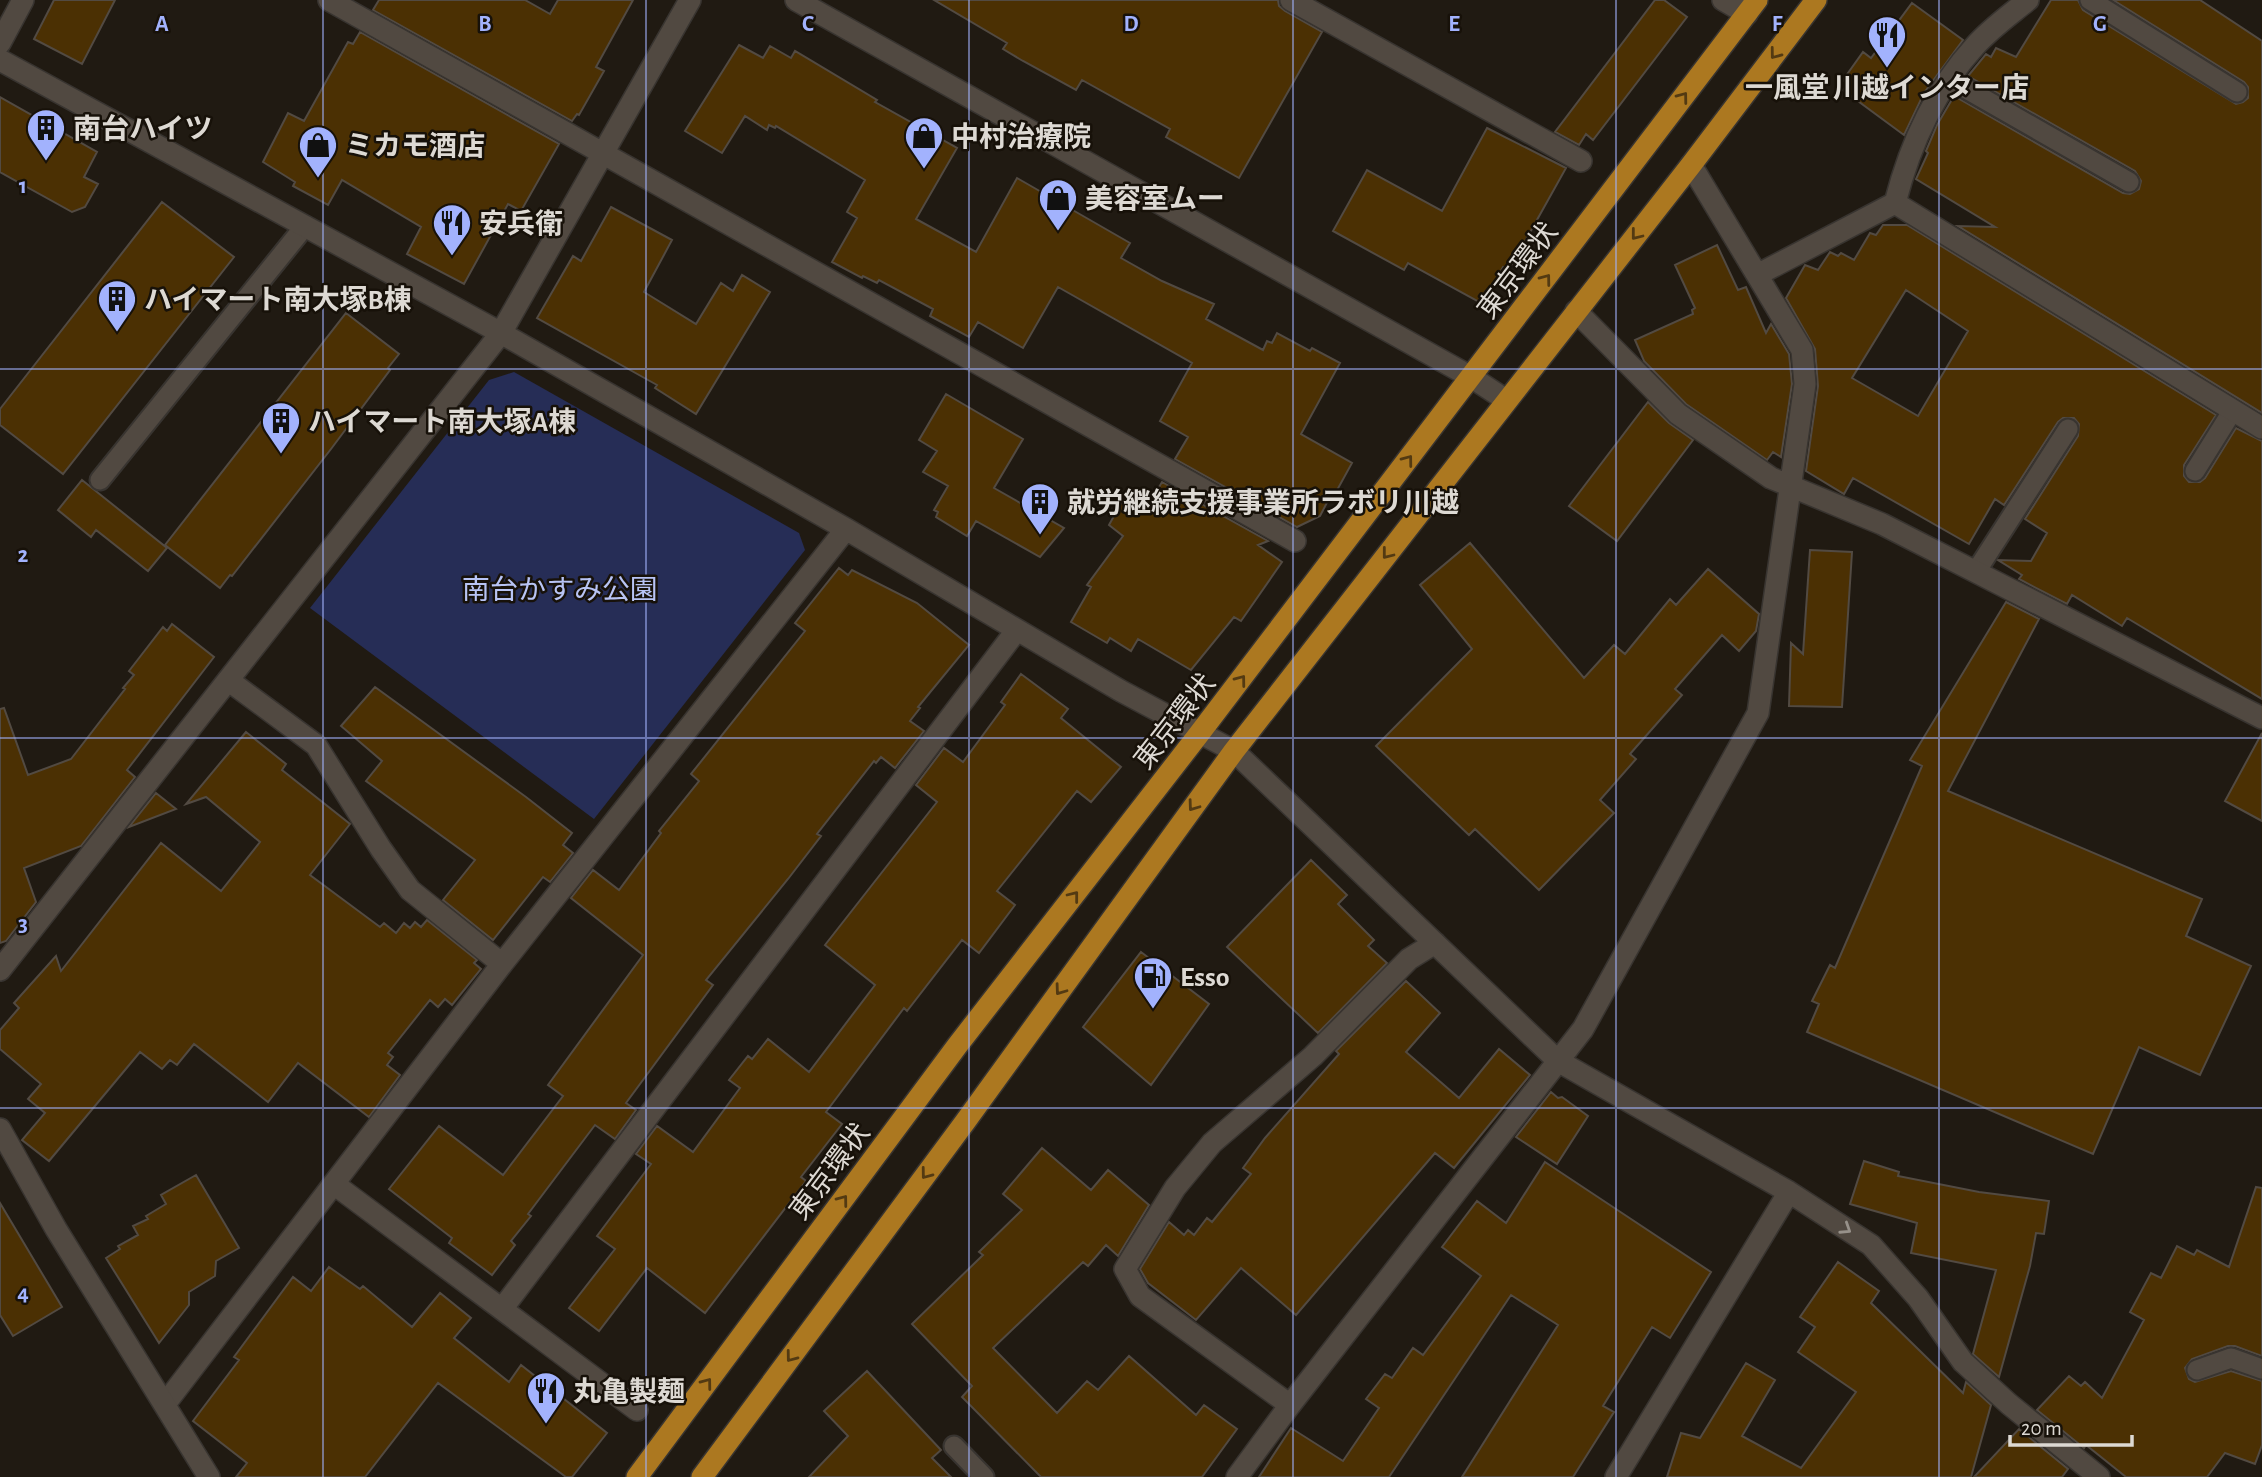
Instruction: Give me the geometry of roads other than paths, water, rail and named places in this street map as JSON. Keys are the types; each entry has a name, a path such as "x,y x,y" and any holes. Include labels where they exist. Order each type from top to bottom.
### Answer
{"highway":[{"path":"702,1477 1234,751 1691,165 1816,0"},
{"name":"東京環状","path":"637,1477 957,1046 1199,734 1752,7"}],"street":[{"path":"0,43 23,0"},
{"path":"329,0 1295,541"},
{"path":"0,970 501,333 690,0"},
{"path":"796,0 1471,377 1506,400"},
{"path":"1291,0 1581,161"},
{"path":"1723,0 1752,7"},
{"path":"1757,275 1895,202 1906,159 1923,121 1949,79 1976,45 2028,0"},
{"path":"0,60 501,333 846,529 1016,631 1234,751 1558,1061 1789,1192 1871,1245 1918,1298 1963,1362 2009,1404 2099,1477"},
{"path":"1237,1477 1583,1029 1758,713 1805,384 1802,350 1691,165"},
{"path":"1895,202 2262,428"},
{"path":"1576,311 1678,414 1771,478 1882,524 1977,570 2262,718"},
{"path":"165,1404 502,964 846,529"},
{"path":"502,1309 1016,631"},
{"path":"229,680 316,745 410,890 502,964"},
{"path":"1290,1405 1140,1296 1125,1269 1175,1188 1212,1143 1313,1056 1409,959 1435,943"},
{"path":"0,1129 56,1229 209,1477"},
{"path":"334,1184 637,1410"},
{"path":"1616,1477 1789,1192"}],"lane":[{"path":"2091,0 2237,92"},
{"path":"1949,79 2129,182"},
{"path":"100,480 305,226"},
{"path":"2195,471 2233,410"},
{"path":"1977,570 2068,429"},
{"path":"2197,1370 2231,1358 2262,1369"},
{"path":"954,1446 985,1477"}],"place":[{"name":"一風堂 川越インター店","path":"1887,69"},
{"name":"南台ハイツ","path":"46,162"},
{"name":"中村治療院","path":"924,170"},
{"name":"ミカモ酒店","path":"318,179"},
{"name":"美容室ムー","path":"1058,232"},
{"name":"安兵衛","path":"452,257"},
{"name":"ハイマート南大塚B棟","path":"117,333"},
{"name":"ハイマート南大塚A棟","path":"281,455"},
{"name":"就労継続支援事業所ラボリ川越","path":"1040,536"},
{"name":"Esso","path":"1153,1010"},
{"name":"丸亀製麺","path":"546,1425"}],"park label":[{"name":"南台かすみ公園","path":"560,589"}]}
